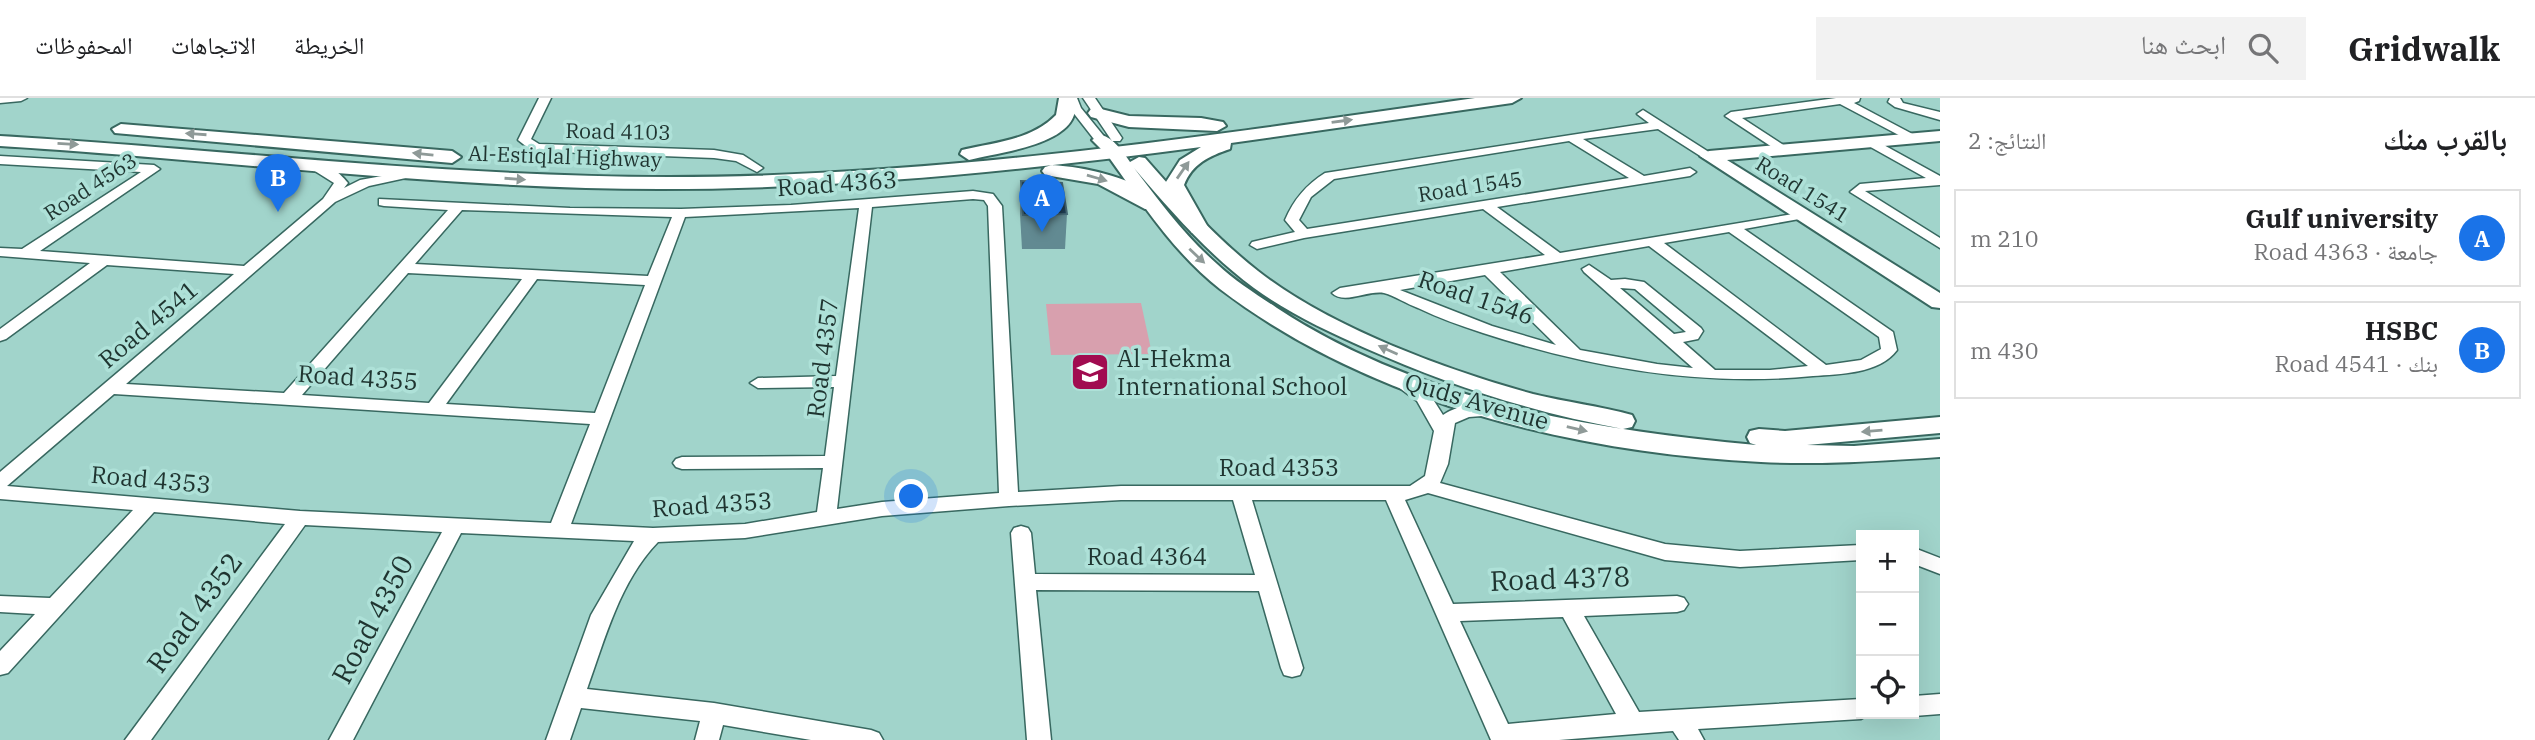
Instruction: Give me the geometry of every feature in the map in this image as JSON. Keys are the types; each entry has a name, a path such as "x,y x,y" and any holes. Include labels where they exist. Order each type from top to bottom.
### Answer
{"main road":[{"path":"951,158 1023,142 1045,133 1065,116 1070,98"},
{"path":"1115,145 1397,98"},
{"path":"1115,145 1263,131 1512,98"},
{"path":"1093,106 1133,124 1201,122 1217,126"},
{"name":"Al-Estiqlal Highway","path":"0,125 96,128 291,141 528,164 757,168 951,158 1115,145"},
{"path":"1199,229 1174,185 1178,171 1191,159 1208,150 1263,131"},
{"path":"1709,156 1940,136"},
{"name":"Al-Estiqlal Highway","path":"0,141 126,147 419,172 593,183 834,179 1018,164 1115,145"},
{"name":"Quds Avenue","path":"1115,145 1174,235 1228,284 1299,331 1362,363 1504,413 1615,438 1708,451 1805,456 1884,454 1940,448"},
{"name":"Quds Avenue","path":"1115,145 1199,229 1252,276 1321,320 1411,361 1498,392 1613,420 1698,434 1785,439 1940,425"},
{"name":"Road 1541","path":"1709,156 1940,302"},
{"path":"834,179 861,181 1072,172 1101,178 1124,187 1152,205"}],"street":[{"path":"0,100 21,98"},
{"name":"Road 4103","path":"545,98 524,140 537,148 713,154 739,158 757,168"},
{"path":"1070,98 1076,109 1115,145"},
{"path":"1781,149 1731,116 1854,99"},
{"path":"1894,99 1940,107"},
{"path":"1894,99 1899,106 1940,116"},
{"path":"1840,100 1914,138"},
{"path":"1093,106 1115,145"},
{"name":"Road 1541","path":"1643,114 1709,156"},
{"name":"Road 1545","path":"1304,234 1292,220 1299,201 1314,185 1330,176 1659,125"},
{"path":"1570,137 1642,180"},
{"path":"1871,142 1940,181"},
{"name":"Road 4563","path":"0,160 154,169 25,254"},
{"path":"311,163 336,176 341,183 328,202"},
{"name":"Road 4541","path":"0,482 328,202 365,183 419,172"},
{"name":"Road 1545","path":"1257,245 1304,234 1690,172"},
{"path":"1940,181 1860,188 1857,192 1940,244"},
{"name":"Road 4363","path":"384,202 680,213 866,204 973,195 988,197 993,202 1009,499"},
{"name":"Road 4357","path":"826,519 866,204"},
{"path":"1486,205 1556,257"},
{"path":"290,397 459,206"},
{"path":"558,531 680,213"},
{"name":"Road 1546","path":"1384,288 1800,215"},
{"name":"Road 1546","path":"1384,288 1440,314 1575,354 1709,373 1789,376 1875,362 1889,350 1887,335 1732,227"},
{"path":"1652,241 1823,370"},
{"name":"Road 4563","path":"0,252 248,271"},
{"path":"0,336 104,260"},
{"path":"404,268 654,281"},
{"path":"1589,269 1709,373"},
{"name":"Road 1546","path":"1489,270 1575,354"},
{"path":"435,407 533,274"},
{"path":"1607,285 1639,285 1695,331 1692,336 1670,340"},
{"path":"1340,293 1384,288"},
{"path":"1362,363 1423,397 1442,429"},
{"path":"758,383 844,381"},
{"name":"Road 4355","path":"111,388 290,397 601,419"},
{"path":"1426,486 1434,478 1437,468 1442,429 1452,416 1464,412 1504,413"},
{"path":"682,463 834,462"},
{"name":"Road 4353","path":"0,492 300,518 653,535 745,531 882,509 1009,499 1121,493 1393,494 1412,492 1426,486 1665,552 1740,559 1856,552"},
{"path":"1241,493 1292,668"},
{"path":"1393,494 1502,737 1633,723 1856,709"},
{"path":"0,666 149,505"},
{"name":"Road 4352","path":"137,740 300,518"},
{"name":"Road 4350","path":"341,740 455,526"},
{"path":"1021,533 1039,740"},
{"path":"558,740 602,615 638,550 653,535"},
{"path":"1919,558 1940,566"},
{"name":"Road 4364","path":"1025,582 1268,583"},
{"path":"0,604 54,607"},
{"name":"Road 4378","path":"1445,613 1677,604"},
{"path":"1568,607 1633,723"},
{"path":"573,697 714,713 871,740"},
{"path":"1919,706 1940,704"},
{"path":"707,740 714,713"},
{"path":"1679,720 1692,740"}],"shaded area":[{"path":"1141,303 1152,354 1051,355 1046,304"}],"building":[{"path":"1021,181 1062,183 1067,214 1023,215"}],"place":[{"name":"HSBC","path":"278,212"},
{"name":"Gulf university","path":"1042,232"},
{"name":"Al-Hekma International School","path":"1090,372"}]}
